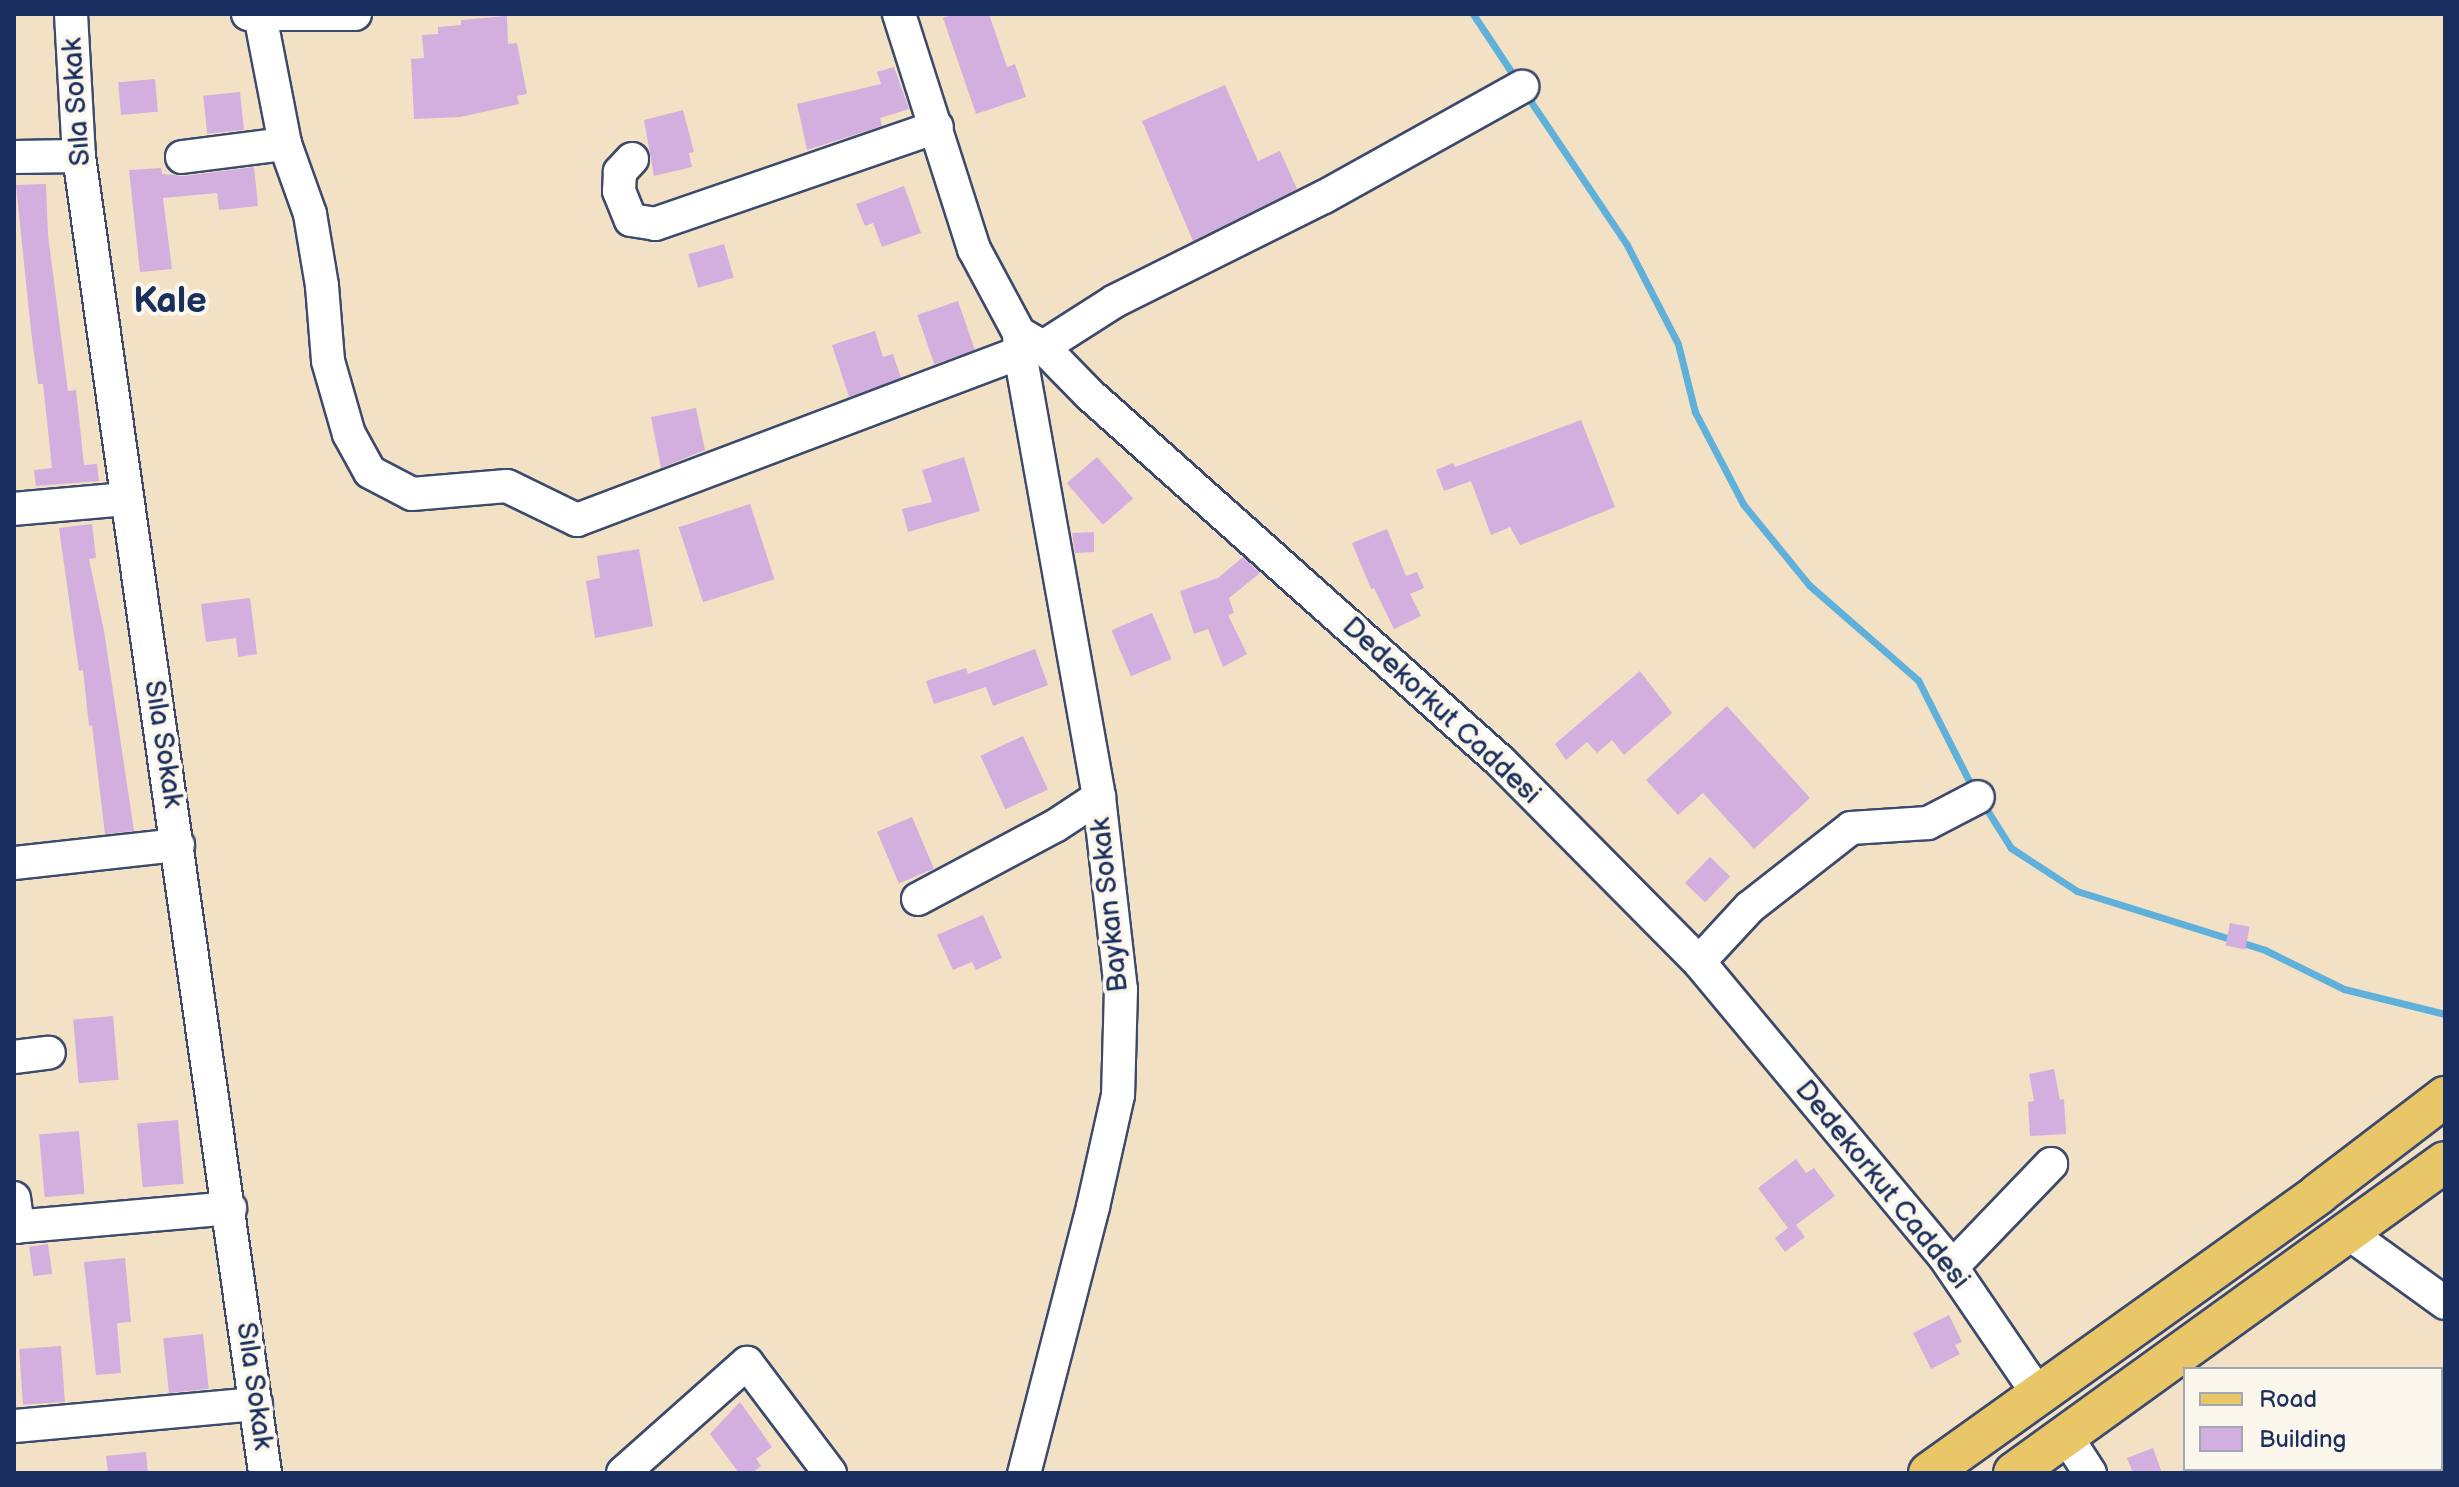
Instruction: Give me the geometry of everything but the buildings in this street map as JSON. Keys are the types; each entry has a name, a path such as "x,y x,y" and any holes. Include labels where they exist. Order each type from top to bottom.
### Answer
{"main road":[{"path":"1929,1473 2318,1194 2445,1097"},
{"path":"2014,1473 2445,1162"}],"street":[{"name":"Sıla Sokak","path":"71,14 79,156 125,499 178,845 265,1473"},
{"path":"248,14 355,14"},
{"name":"Dedekorkut Caddesi","path":"899,14 974,249 1027,344 1089,394 1501,762 1699,962 1952,1267 2038,1394"},
{"path":"260,15 285,144 310,214 322,286 328,361 349,434 370,472 412,494 507,486 577,520 1027,344 1324,197 1522,87"},
{"path":"632,159 620,172 619,191 631,220 655,224 937,127"},
{"path":"182,157 285,144"},
{"path":"14,157 79,156"},
{"name":"Baykan Sokak","path":"1024,1473 1093,1207 1118,1095 1121,989 1099,797 1027,344"},
{"path":"14,509 125,499"},
{"path":"918,899 1055,826 1099,797"},
{"path":"1699,962 1750,907 1851,828 1928,823 1978,797"},
{"path":"14,863 178,845"},
{"path":"14,1057 49,1053"},
{"path":"1952,1267 2051,1164"},
{"path":"15,1217 230,1208"},
{"path":"2347,1232 2445,1303"},
{"path":"623,1473 747,1363 830,1473"},
{"path":"14,1426 256,1404"},
{"path":"2066,1436 2090,1473"}],"waterway":[{"path":"1473,14 1516,79"},
{"path":"1525,93 1627,245 1678,344 1695,412 1743,504 1809,585 1918,680 1973,789"},
{"path":"1982,802 2011,848 2077,891 2265,950 2344,989 2445,1014"}],"district":[{"name":"Kale","path":"170,302"}]}
